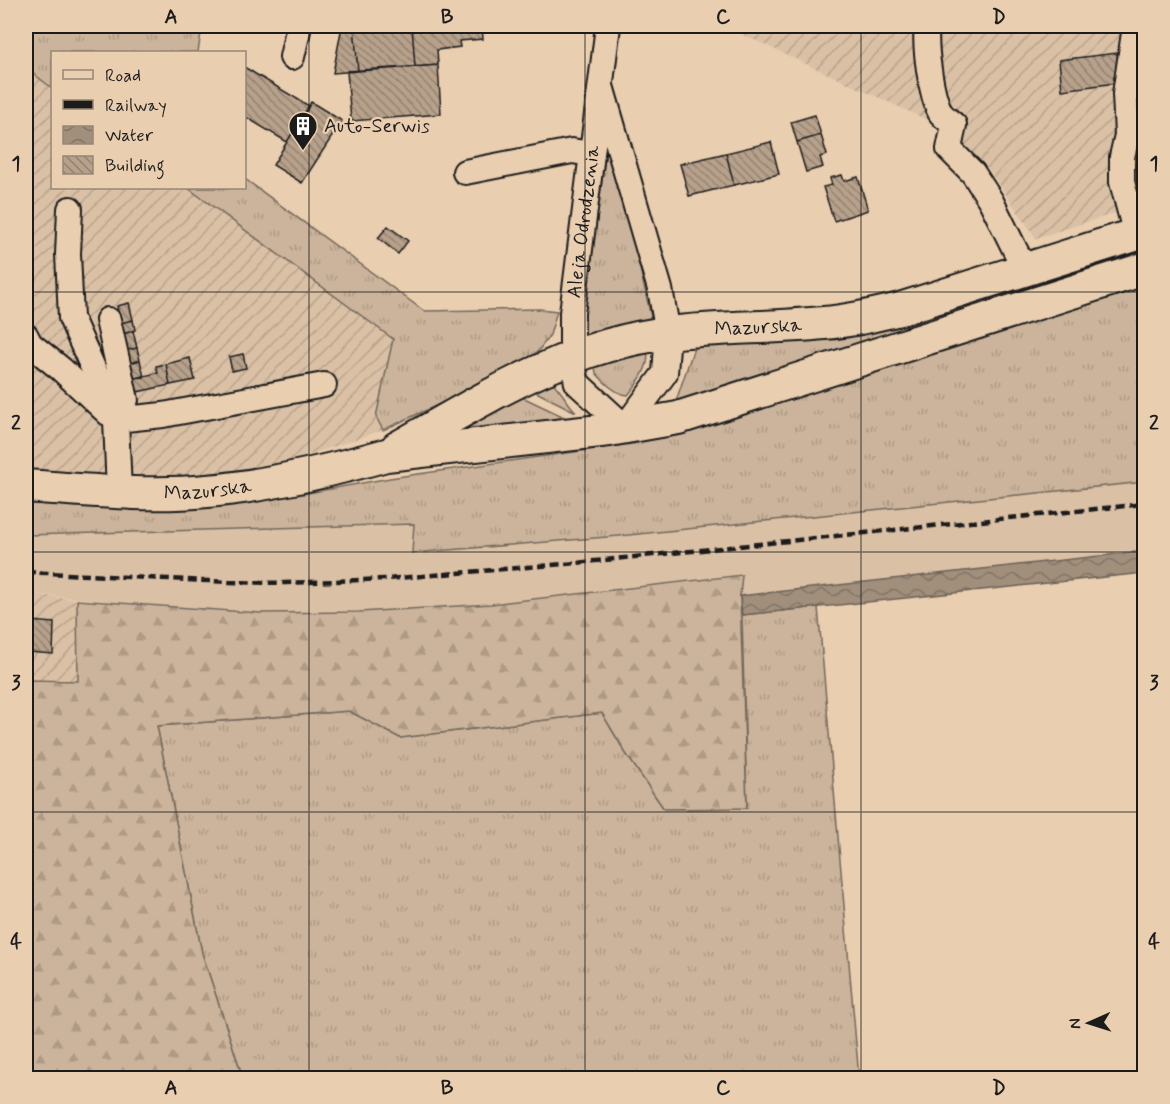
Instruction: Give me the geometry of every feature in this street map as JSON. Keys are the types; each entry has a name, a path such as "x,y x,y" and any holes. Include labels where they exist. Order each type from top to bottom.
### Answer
{"main road":[{"name":"Mazurska","path":"386,455 512,384 572,358 620,342 668,333 825,323 862,318 900,309 1025,270 1142,242"},
{"name":"Mazurska","path":"26,486 154,494 208,491 271,481 386,455 625,427 678,418 1144,269"}],"street":[{"path":"292,57 299,26"},
{"name":"Aleja Odrodzenia","path":"601,86 660,290 668,333 665,373 625,427 578,383 572,358 572,313 608,26"},
{"path":"927,26 925,36 930,76 940,113 954,125 949,149 973,173 991,201 1025,270"},
{"path":"1135,26 1125,94 1127,135 1122,157 1122,182 1142,242"},
{"path":"465,172 572,151 591,154"},
{"path":"70,209 68,254 71,318 116,420 119,492"},
{"path":"108,320 126,400 116,420"},
{"path":"26,336 30,344 116,420 163,415 324,385"}],"shaded area":[{"path":"724,26 1144,26 1144,204 1036,238 984,163 936,124"},
{"path":"26,68 51,87 51,189 189,189 393,339 376,417 383,430 288,462 211,476 177,478 26,473"},
{"path":"1144,482 1144,551 740,596 742,576 491,604 359,612 260,613 155,606 26,593 26,535 415,524 413,553 619,535"},
{"path":"26,593 77,600 78,681 26,680"}],"green space":[{"path":"26,26 202,26 198,51 51,51 51,87 26,68"},
{"path":"606,150 613,152 652,321 583,339 586,302"},
{"path":"246,180 424,311 539,309 557,311 550,335 529,359 492,380 383,430 376,417 393,339 189,189 246,189"},
{"path":"1106,260 1108,265 678,403 676,401 695,345"},
{"path":"1144,285 1144,482 619,536 412,553 414,524 26,535 26,500 297,495 390,478 654,439"},
{"path":"647,352 645,369 628,395 614,390 596,373 595,367 606,360"},
{"path":"552,382 570,405 576,412 532,390"},
{"path":"520,396 577,423 436,436"},
{"path":"742,575 740,596 747,808 664,809 625,752 602,713 400,738 349,711 157,726 202,953 243,1078 26,1078 26,680 78,681 77,600 260,613 359,612 491,604"},
{"path":"818,607 859,1078 243,1078 202,953 157,726 349,711 400,738 602,713 625,752 664,809 747,808 742,615"}],"water":[{"path":"1144,551 1144,573 742,615 740,596"}],"building":[{"path":"342,26 354,26 358,71 333,73"},
{"path":"354,26 412,26 415,67 358,71"},
{"path":"412,26 482,26 483,39 459,41 460,47 437,50 438,65 415,67"},
{"path":"1117,53 1116,83 1062,90 1059,60"},
{"path":"438,65 441,114 351,121 347,71"},
{"path":"246,68 309,106 287,142 246,117"},
{"name":"Auto-Serwis","path":"311,102 342,121 302,183 273,165"},
{"path":"815,115 821,135 797,142 791,122"},
{"path":"821,135 827,155 820,157 823,167 806,172 797,142"},
{"path":"771,142 779,174 734,185 726,153"},
{"path":"726,153 734,185 689,196 680,164"},
{"path":"842,175 844,181 858,177 868,210 834,221 823,187 832,185 830,178"},
{"path":"388,226 408,241 398,254 378,238"},
{"path":"129,303 133,320 120,323 117,306"},
{"path":"133,320 135,330 123,334 120,323"},
{"path":"133,331 137,348 127,350 123,334"},
{"path":"137,348 140,360 130,363 127,350"},
{"path":"243,354 246,368 232,371 229,357"},
{"path":"190,358 195,380 170,385 166,364"},
{"path":"140,360 144,377 134,378 130,363"},
{"path":"166,364 170,385 137,392 134,378 158,373 156,366"},
{"path":"31,621 54,623 53,654 29,652"}],"railway":[{"path":"26,572 229,582 285,583 386,579 576,563 1144,504"}],"place":[{"name":"Auto-Serwis","path":"303,152"}]}
